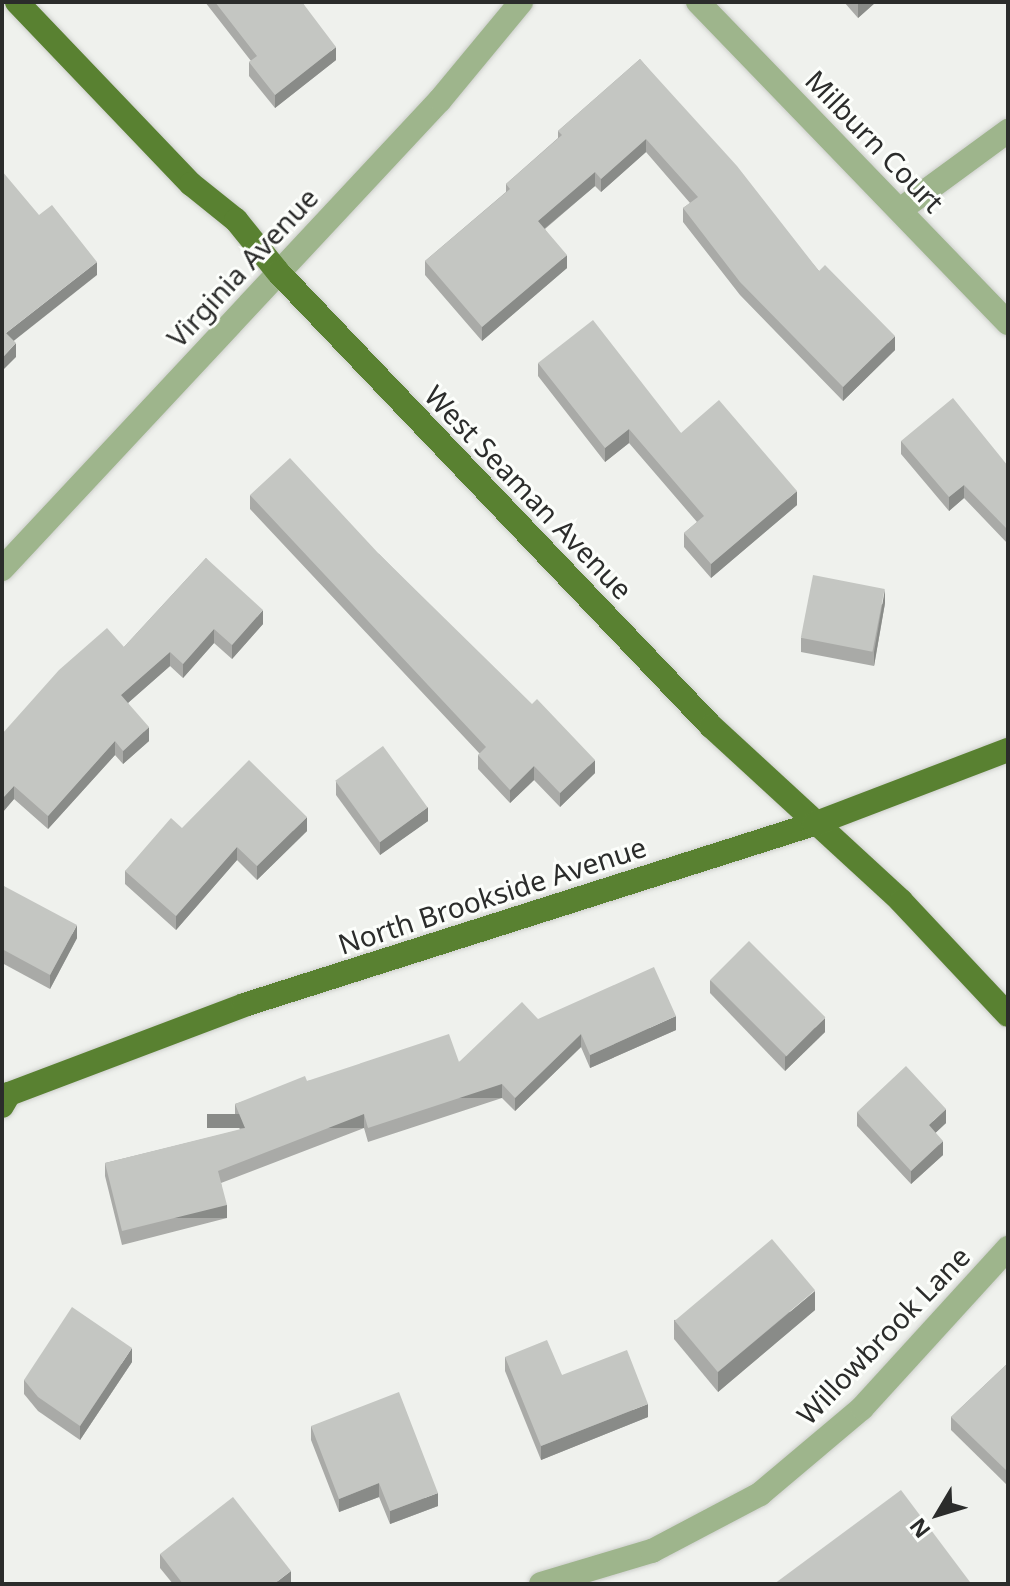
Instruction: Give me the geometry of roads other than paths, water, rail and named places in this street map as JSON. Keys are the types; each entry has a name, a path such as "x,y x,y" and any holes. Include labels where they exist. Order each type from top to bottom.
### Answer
{"main road":[{"name":"West Seaman Avenue","path":"17,2 191,184 236,220 278,272 711,726 901,901 1008,1015"},
{"name":"North Brookside Avenue","path":"4,1097 244,1005 814,824 1008,750"}],"street":[{"name":"Virginia Avenue","path":"2,569 440,100 521,2"},
{"name":"Milburn Court","path":"698,2 1008,323"},
{"path":"900,210 1008,131"},
{"name":"Willowbrook Lane","path":"541,1584 652,1551 760,1494 862,1408 1008,1248"}]}
